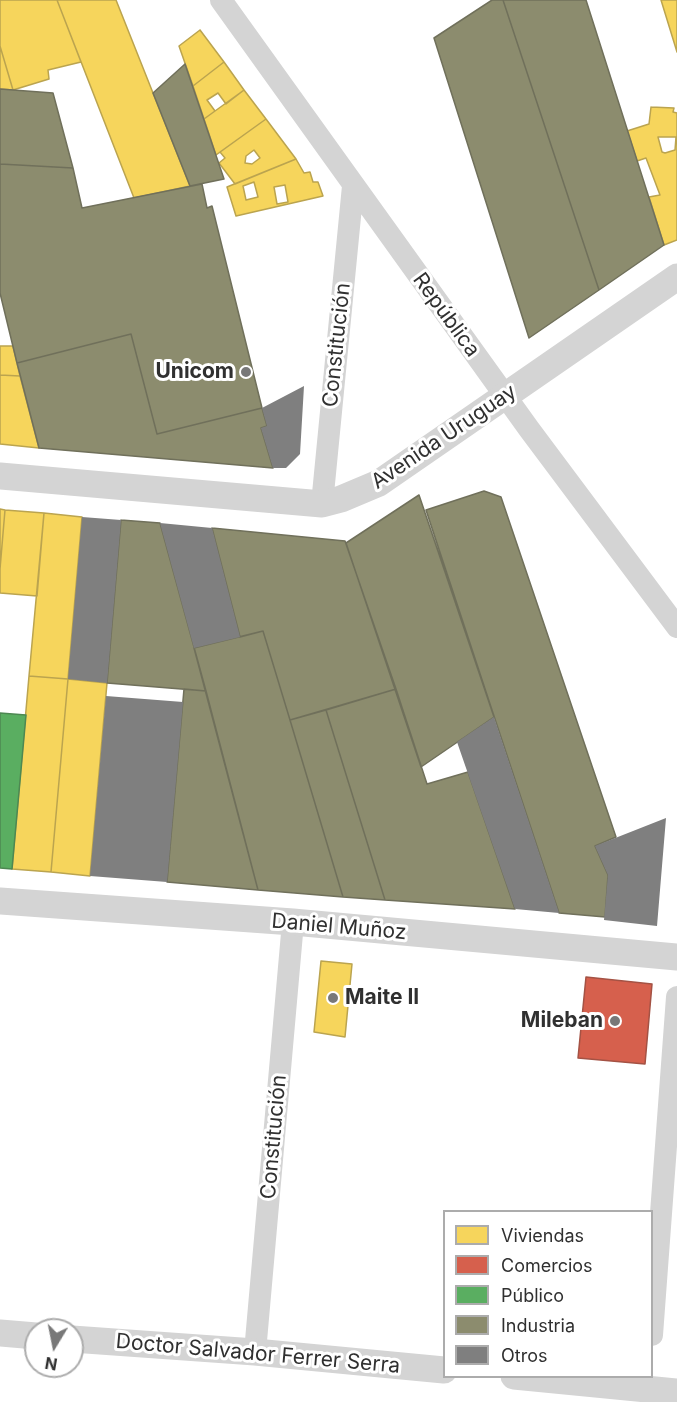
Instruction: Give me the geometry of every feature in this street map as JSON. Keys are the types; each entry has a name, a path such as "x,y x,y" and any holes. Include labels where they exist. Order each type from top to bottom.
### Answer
{"street":[{"name":"República","path":"220,0 506,397 677,627"},
{"name":"Constitución","path":"322,504 353,186"},
{"name":"Avenida Uruguay","path":"0,476 322,504 341,500 379,483 677,277"},
{"name":"Daniel Muñoz","path":"0,901 293,922 677,957"},
{"name":"Constitución","path":"255,1352 293,922"},
{"path":"653,1309 677,997"},
{"path":"0,1334 24,1335"},
{"name":"Doctor Salvador Ferrer Serra","path":"84,1340 255,1352 443,1370"},
{"path":"525,1378 677,1392"}],"building: Viviendas":[{"path":"0,0 57,0 81,62 48,70 49,79 13,90 0,46"},
{"path":"57,0 116,0 190,186 134,198"},
{"path":"661,0 677,0 677,52"},
{"path":"200,30 224,62 193,86 179,46"},
{"path":"0,46 13,90 0,89"},
{"path":"224,62 244,90 226,104 218,93 207,100 215,111 204,119 193,86"},
{"path":"244,90 266,119 216,155 204,119"},
{"path":"651,107 674,108 673,112 677,113 677,240 664,245 649,197 660,195 646,158 637,161 627,131 649,124","holes":["658,137 676,137 675,150 662,152"]},
{"path":"266,119 296,159 235,184 219,163 225,158 220,152","holes":["254,150 260,158 252,164 245,163 246,156"]},
{"path":"296,159 304,173 310,172 313,182 318,182 323,196 236,216 227,187","holes":["254,182 258,197 246,200 243,186","285,185 288,202 277,204 274,187"]},
{"path":"0,346 13,346 20,376 0,375"},
{"path":"0,375 20,376 39,448 0,444"},
{"path":"0,509 5,510 0,569"},
{"path":"5,510 44,513 37,596 0,593"},
{"path":"44,513 82,517 68,679 29,676"},
{"path":"29,676 68,679 51,872 12,869"},
{"path":"68,679 107,683 90,876 51,872"},
{"name":"Maite II","path":"321,961 352,964 345,1037 314,1032"}],"building: Comercios":[{"name":"Mileban","path":"586,977 652,984 645,1064 578,1058"}],"building: Público":[{"path":"0,713 26,715 12,869 0,868"}],"building: Industria":[{"path":"492,0 503,0 599,290 529,338 434,38"},
{"path":"503,0 586,0 664,245 599,290"},
{"path":"185,64 224,179 190,186 153,93"},
{"path":"0,89 53,93 73,168 0,164"},
{"path":"0,164 73,168 82,208 202,184 207,208 212,206 262,408 157,434 131,334 17,363 0,293"},
{"path":"131,334 157,434 262,408 267,426 261,428 273,468 39,448 17,363"},
{"path":"484,491 501,497 616,837 595,846 608,875 605,917 559,913 426,510"},
{"path":"419,495 494,717 421,767 346,543"},
{"path":"121,520 160,523 206,691 107,683"},
{"path":"212,528 345,541 396,689 290,720 263,631 240,637"},
{"path":"263,631 343,897 258,890 194,648"},
{"path":"184,689 206,691 258,890 167,882"},
{"path":"396,689 427,784 468,772 515,909 385,900 326,710"},
{"path":"326,710 385,900 343,897 290,720"}],"building: Otros":[{"path":"304,386 300,454 286,468 273,468 261,428 267,426 262,408"},
{"path":"82,517 121,520 107,683 68,679"},
{"path":"160,523 212,528 240,637 194,648"},
{"path":"106,696 183,702 167,882 90,876"},
{"path":"494,717 559,913 515,909 457,742"},
{"path":"666,818 657,926 604,920 608,875 595,846"}],"place":[{"name":"Unicom","path":"246,372"},
{"name":"Maite II","path":"333,998"},
{"name":"Mileban","path":"615,1021"}]}
